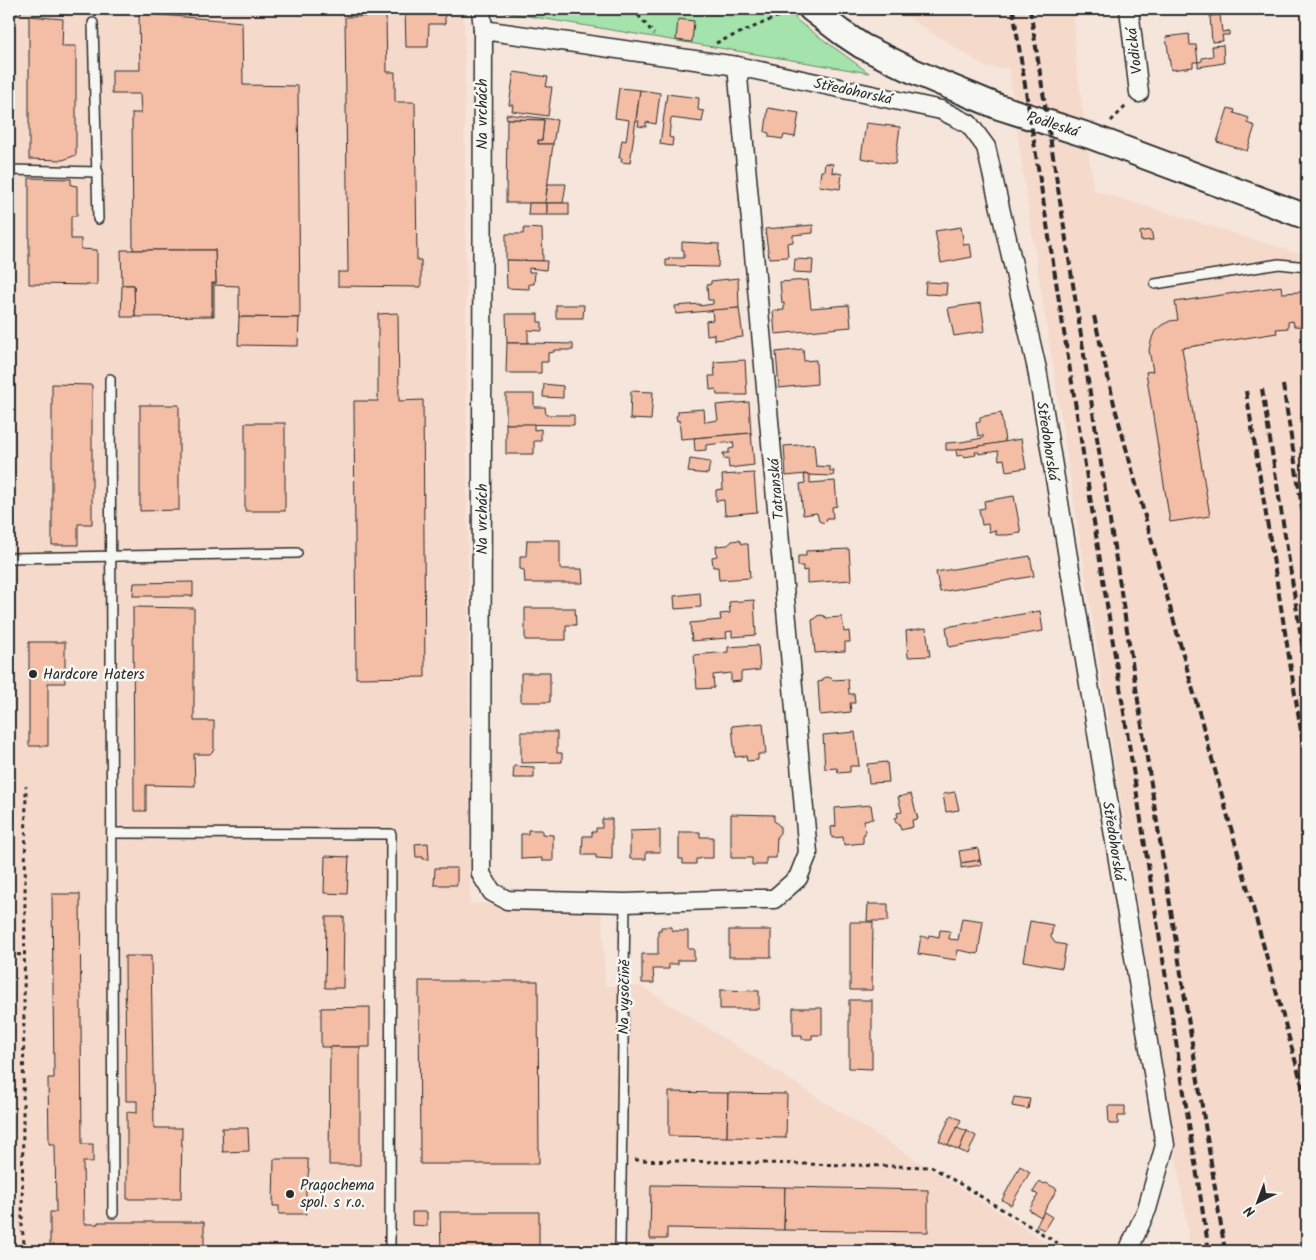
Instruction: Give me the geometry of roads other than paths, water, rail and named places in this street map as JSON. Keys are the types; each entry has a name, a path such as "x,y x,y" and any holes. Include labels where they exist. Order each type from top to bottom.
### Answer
{"main road":[{"name":"Podleská","path":"811,9 840,32 862,46 912,71 999,107 1090,136 1307,217"}],"street":[{"name":"Na vrchách","path":"481,9 481,874 492,892 507,900 625,903"},
{"name":"Vodická","path":"1129,9 1139,93"},
{"name":"Středohorská","path":"482,30 737,66 941,110 969,124 986,147 1036,370 1165,1145 1147,1209 1128,1251"},
{"name":"Tatranská","path":"625,903 774,899 798,878 808,853 737,66"}],"lane":[{"path":"9,9 17,9"},
{"path":"93,23 98,219"},
{"path":"9,170 98,172"},
{"path":"1154,284 1278,264 1307,267"},
{"path":"110,379 113,1213"},
{"path":"9,558 297,553"},
{"path":"112,833 391,834 390,1251"},
{"name":"Na vysočině","path":"620,1251 625,903"}],"railway":[{"path":"1013,9 1209,1251"},
{"path":"1030,9 1225,1251"},
{"path":"1094,316 1115,408 1307,1103"},
{"path":"1303,382 1307,409"},
{"path":"1283,385 1307,540"},
{"path":"1262,389 1307,675"},
{"path":"1246,391 1307,768"}],"place":[{"name":"Hardcore Haters","path":"33,674"},
{"name":"Pragochema spol. s r.o.","path":"290,1194"}]}
